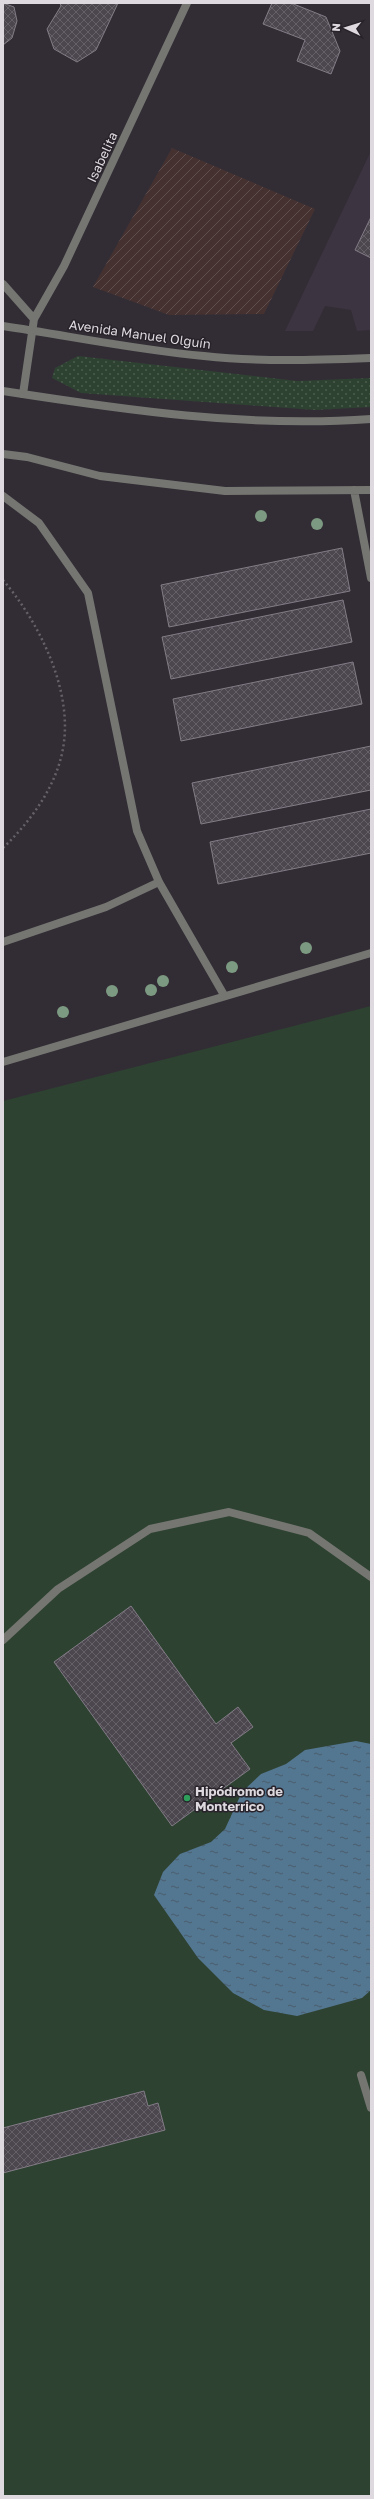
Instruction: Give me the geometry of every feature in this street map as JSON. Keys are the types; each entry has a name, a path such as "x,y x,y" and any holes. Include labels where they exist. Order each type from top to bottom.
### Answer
{"street":[{"name":"Isabelita","path":"34,319 64,266 187,3"},
{"path":"3,284 34,319 23,394"},
{"name":"Avenida Manuel Olguín","path":"3,326 151,350 206,356 299,360 371,358"},
{"path":"3,391 198,418 281,422 371,420"},
{"path":"3,454 27,457 100,476 225,491 371,490"},
{"path":"354,490 371,578"},
{"path":"3,496 39,523 88,593 137,831 159,882 224,995"},
{"path":"3,942 106,907 159,882"},
{"path":"3,1062 224,995 371,953"},
{"path":"3,1640 58,1589 150,1529 229,1512 310,1533 371,1577"},
{"path":"361,2075 371,2108"}],"path":[{"path":"3,580 32,620 47,649 57,682 63,712 64,742 56,773 43,800 24,828 3,848"}],"shaded area":[{"path":"172,148 315,209 264,314 169,315 93,287"},
{"path":"371,151 371,330 357,331 351,310 325,306 313,331 285,331"}],"green space":[{"path":"78,356 297,381 371,378 371,407 315,410 81,393 52,378 55,368"},
{"name":"Hipódromo de Monterrico","path":"371,1006 371,2496 3,2496 3,1101"}],"water":[{"path":"356,1741 371,1744 371,1990 362,1998 297,2016 264,2010 233,1993 198,1958 154,1895 163,1872 180,1854 211,1842 225,1829 242,1792 261,1774 286,1764 305,1750"}],"building":[{"path":"3,3 14,7 17,21 12,38 3,45"},
{"path":"60,3 118,3 96,50 77,62 54,49 47,29 61,6"},
{"path":"272,3 291,3 326,17 340,51 331,74 297,61 305,40 263,24"},
{"path":"371,217 371,258 355,250"},
{"path":"342,548 350,591 169,627 161,585"},
{"path":"343,600 352,642 171,679 162,637"},
{"path":"353,662 362,704 181,741 173,699"},
{"path":"371,746 371,790 201,824 192,783"},
{"path":"371,809 371,853 218,884 210,842"},
{"path":"131,1606 216,1724 238,1707 253,1727 231,1743 250,1769 172,1826 54,1662"},
{"path":"144,2091 148,2106 158,2103 165,2130 3,2173 3,2128"}],"place":[{"name":"Hipódromo de Monterrico","path":"187,1798"}]}
